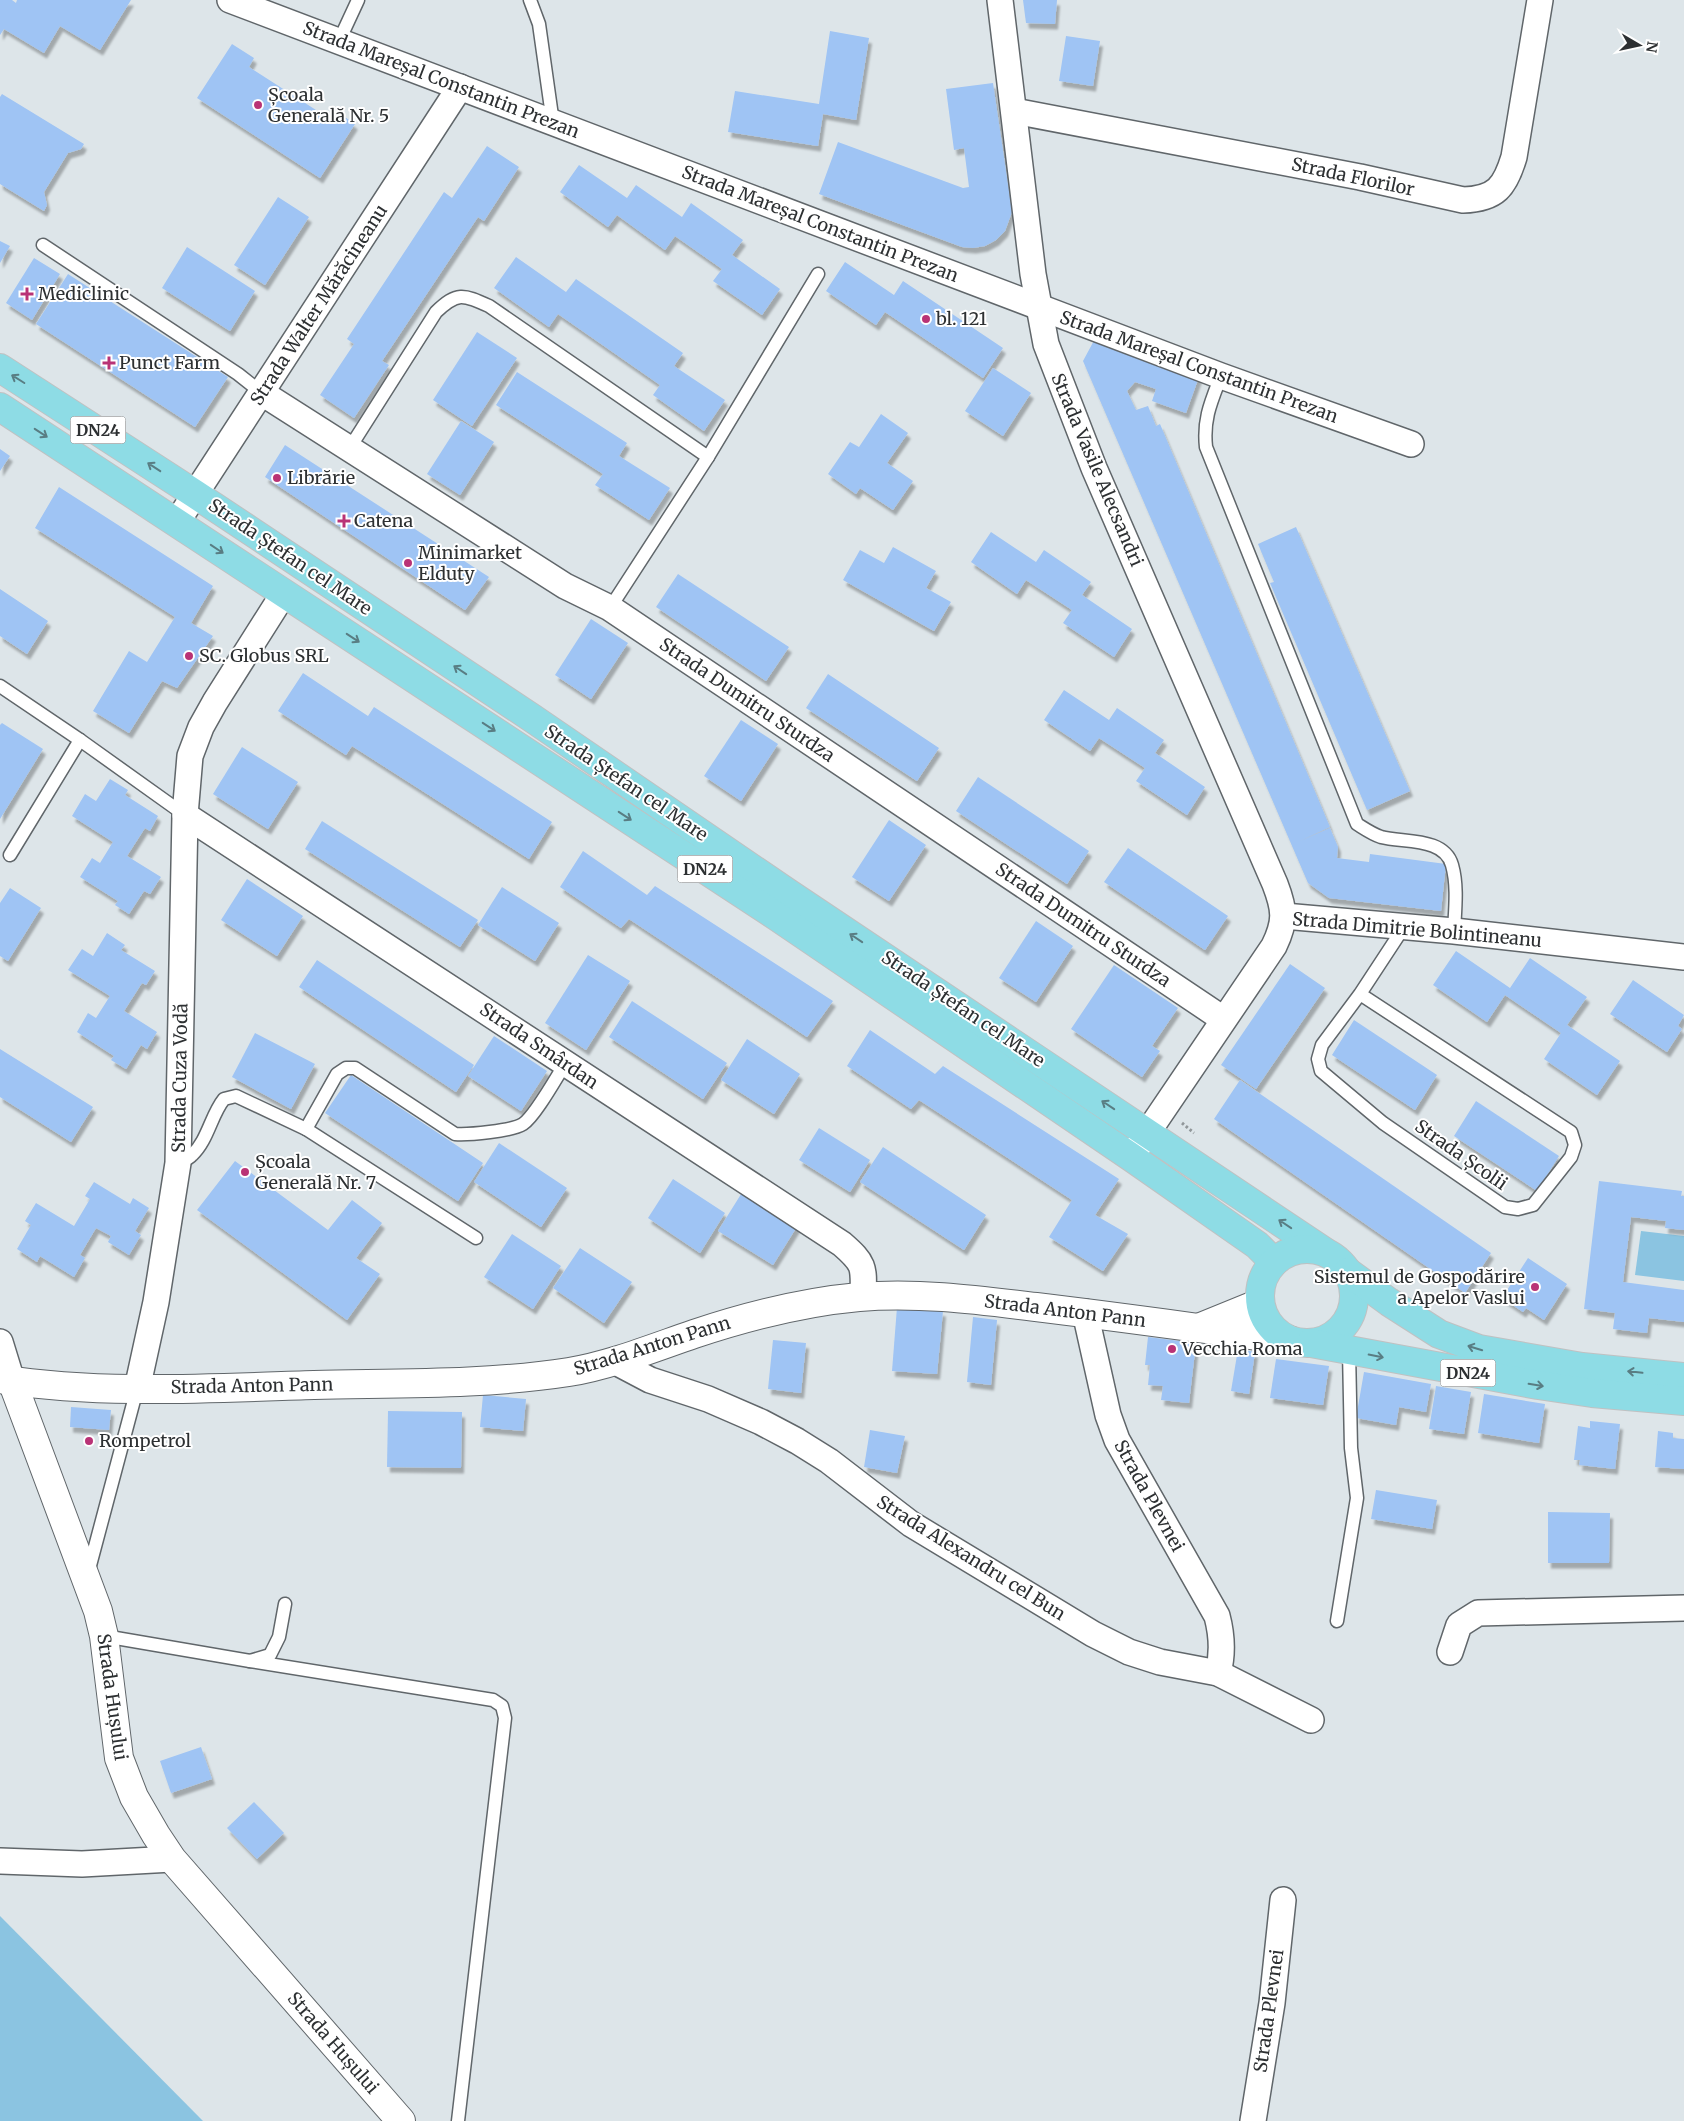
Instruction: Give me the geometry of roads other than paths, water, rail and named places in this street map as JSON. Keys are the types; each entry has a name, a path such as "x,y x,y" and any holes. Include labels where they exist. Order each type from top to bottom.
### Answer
{"main road":[{"name":"Strada Ștefan cel Mare","path":"0,368 195,494 1325,1252"},
{"name":"Strada Ștefan cel Mare","path":"0,407 768,911 1131,1157 1257,1245 1274,1262"},
{"path":"1312,1248 1325,1252 1338,1260 1348,1272 1354,1287 1354,1303 1349,1318 1340,1331 1326,1340 1300,1342 1275,1331 1265,1318 1260,1303 1260,1288 1265,1274 1274,1262 1285,1254 1298,1249 1312,1248"},
{"name":"DN24","path":"1348,1272 1389,1302 1440,1334 1479,1349 1582,1367 1684,1377"},
{"name":"Strada Anton Pann","path":"6,1380 137,1389 462,1381 570,1372 614,1361 750,1316 822,1300 863,1296 942,1297 1085,1312 1300,1342"},
{"path":"1199,1328 1260,1303"},
{"name":"DN24","path":"1300,1342 1538,1385 1592,1393 1684,1401"},
{"name":"Strada Hușului","path":"6,1380 87,1578 98,1611 104,1636 116,1740 122,1767 134,1797 172,1859 401,2121"}],"street":[{"name":"Strada Mareșal Constantin Prezan","path":"230,0 1221,376 1411,444"},
{"name":"Strada Vasile Alecsandri","path":"1000,0 1038,307 1049,352 1083,442 1275,884 1282,901 1284,916"},
{"name":"Strada Florilor","path":"1014,110 1360,177 1463,200 1479,199 1497,191 1508,178 1514,157 1540,0"},
{"name":"Strada Walter Mărăcineanu","path":"177,522 460,87"},
{"name":"Strada Dumitru Sturdza","path":"262,393 565,586 610,608 1223,1020"},
{"name":"Strada Cuza Vodă","path":"137,1389 156,1302 178,1163 185,815 190,756 215,702 284,594"},
{"name":"Strada Smârdan","path":"185,815 842,1244 857,1258 864,1269 863,1296"},
{"name":"Strada Dimitrie Bolintineanu","path":"1131,1157 1274,946 1281,932 1284,916 1454,931 1684,956"},
{"name":"Strada Plevnei","path":"1085,1312 1108,1415 1117,1440 1217,1616 1222,1646 1218,1673"},
{"name":"Strada Hușului","path":"0,1342 6,1380"},
{"name":"Strada Alexandru cel Bun","path":"614,1361 650,1380 708,1399 761,1422 797,1441 829,1461 910,1524 1093,1634 1129,1652 1160,1662 1218,1673 1310,1720"},
{"path":"1450,1652 1459,1626 1478,1613 1684,1608"},
{"path":"0,1861 82,1864 172,1859"},
{"name":"Strada Plevnei","path":"1253,2121 1272,2003 1283,1900"}],"lane":[{"path":"339,41 358,0"},
{"path":"530,0 539,24 553,123"},
{"path":"43,245 238,374 262,393"},
{"path":"610,608 708,457 818,274"},
{"path":"349,449 436,312 447,302 459,296 473,299 489,306 708,457"},
{"path":"1221,376 1207,412 1204,429 1206,447 1357,824 1369,832 1382,837 1432,845 1445,852 1452,864 1455,883 1454,931"},
{"path":"0,686 185,815"},
{"path":"10,855 80,740"},
{"name":"Strada Școlii","path":"1360,994 1571,1132 1575,1145 1571,1157 1533,1205 1518,1209 1505,1207 1384,1123 1321,1071 1318,1059 1322,1045 1360,994 1404,927"},
{"path":"306,1129 337,1074 346,1068 355,1068 454,1134 467,1135 522,1124 531,1116 565,1064"},
{"path":"178,1163 192,1156 204,1138 216,1108 224,1099 236,1096 306,1129 476,1238"},
{"path":"1337,1621 1357,1498 1351,1448 1349,1351"},
{"name":"Strada Cuza Vodă","path":"87,1578 137,1389"},
{"path":"250,1660 270,1655 279,1636 285,1604"},
{"path":"104,1636 493,1700 502,1706 505,1718 458,2121"}],"place":[{"name":"Școala Generală Nr. 5","path":"258,105"},
{"name":"Mediclinic","path":"27,294"},
{"name":"bl. 121","path":"926,319"},
{"name":"Punct Farm","path":"109,363"},
{"name":"Librărie","path":"277,478"},
{"name":"Catena","path":"344,521"},
{"name":"Minimarket Elduty","path":"408,563"},
{"name":"SC. Globus SRL","path":"189,656"},
{"name":"Școala Generală Nr. 7","path":"245,1172"},
{"name":"Sistemul de Gospodărire a Apelor Vaslui","path":"1535,1287"},
{"name":"Vecchia Roma","path":"1172,1349"},
{"name":"Rompetrol","path":"89,1441"}]}
